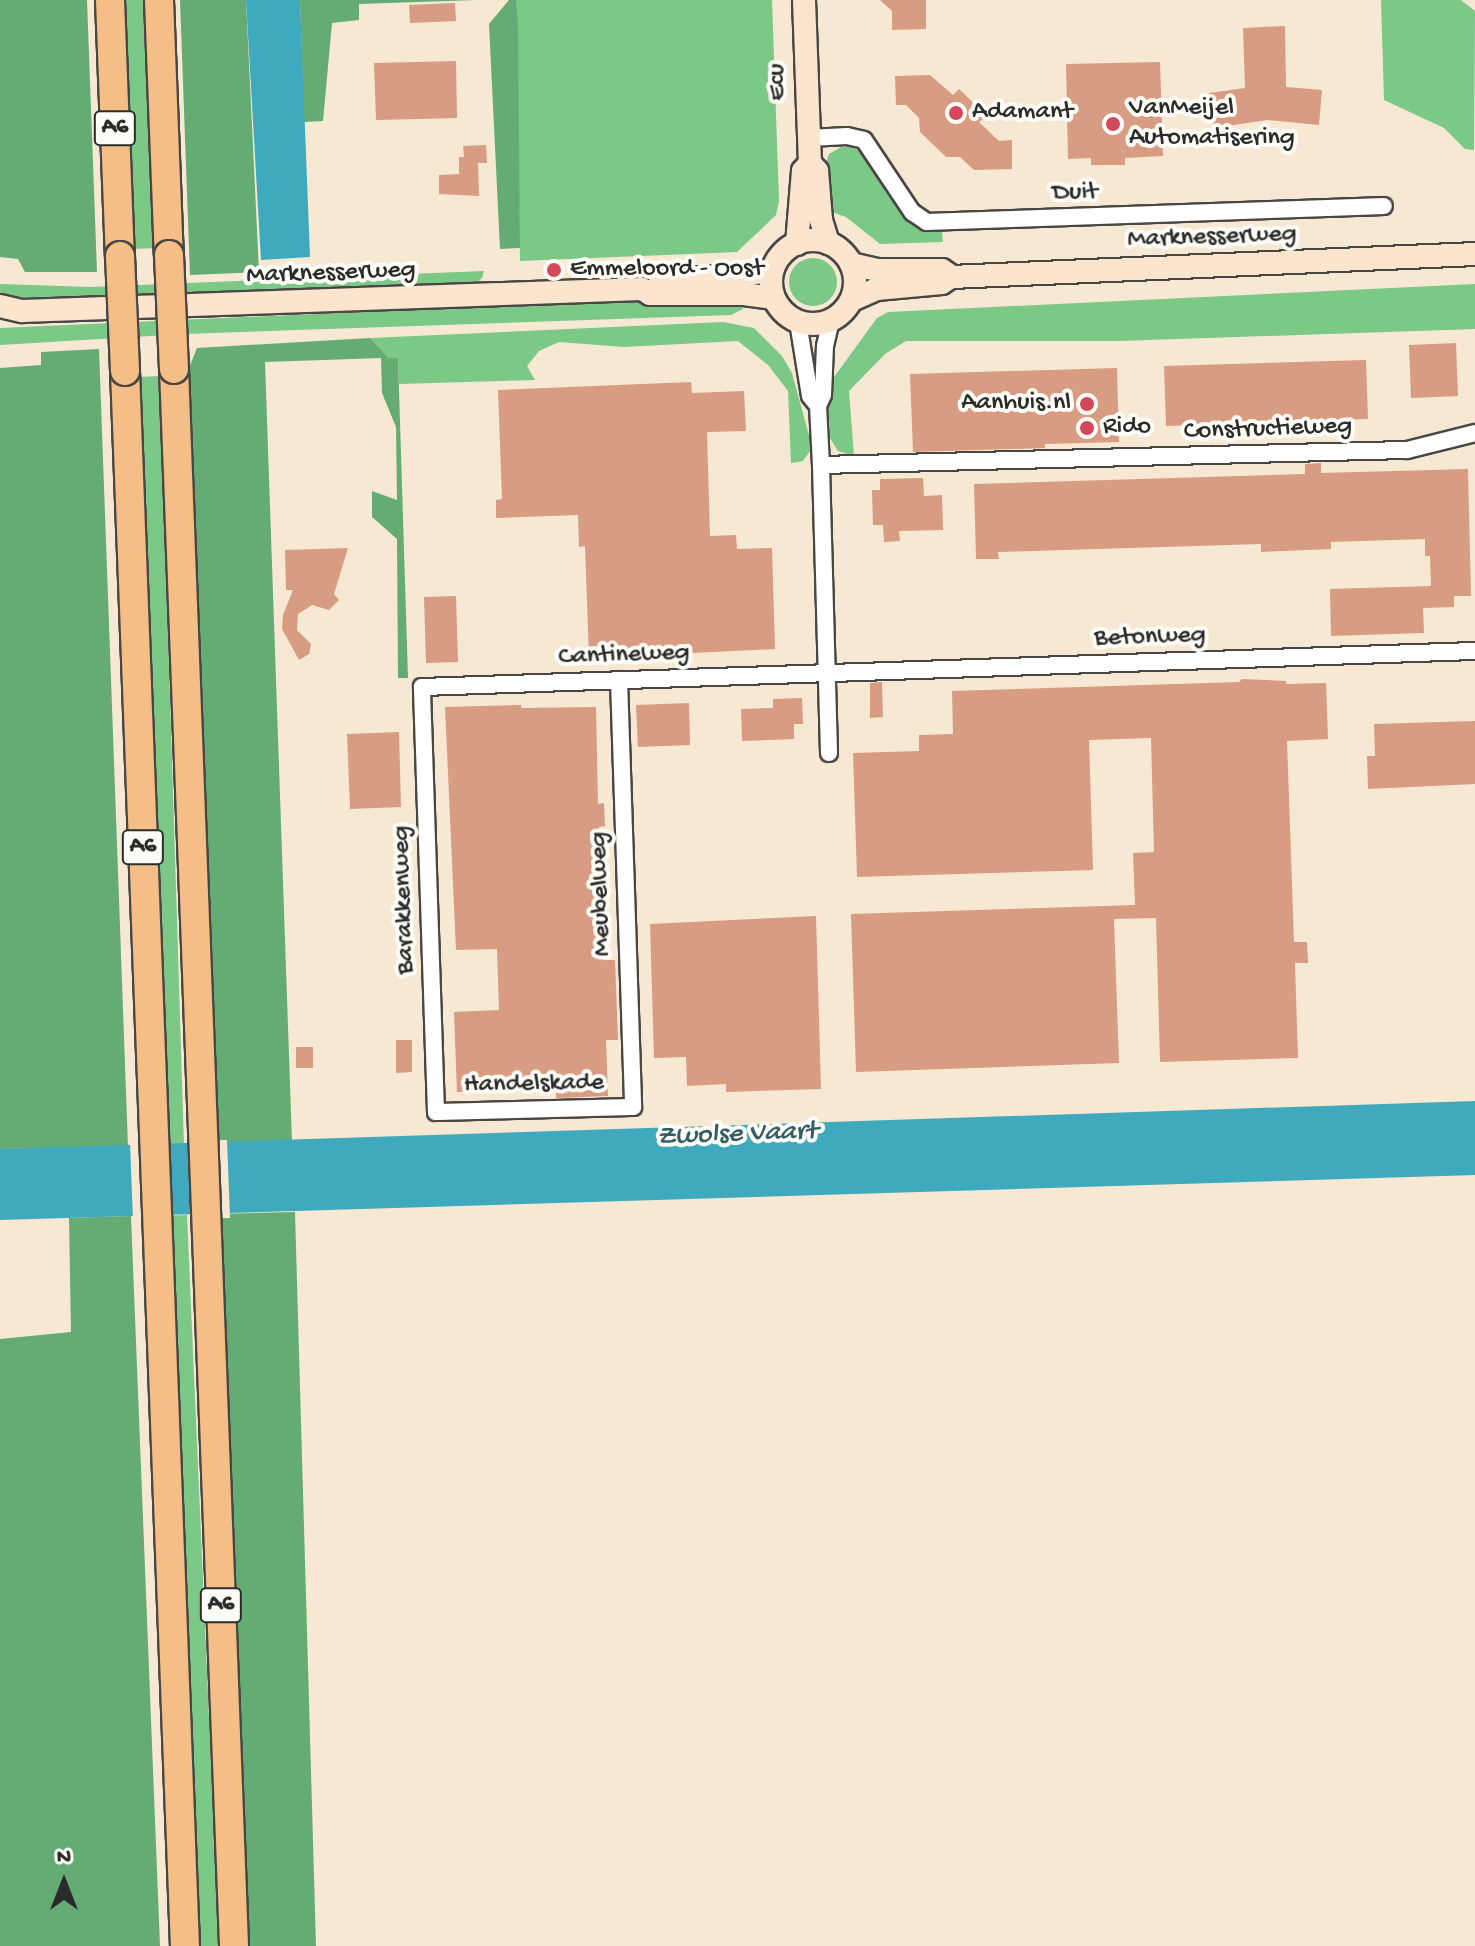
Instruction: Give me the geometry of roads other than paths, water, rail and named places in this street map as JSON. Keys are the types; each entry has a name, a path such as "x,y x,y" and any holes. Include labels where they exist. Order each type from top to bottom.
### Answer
{"highway":[{"name":"A6","path":"110,0 185,1946"},
{"name":"A6","path":"159,0 234,1946"}],"main road":[{"name":"Ecu","path":"804,0 810,163 817,171 821,220 828,243"},
{"name":"Ecu","path":"797,244 803,171 810,163"},
{"path":"812,240 828,243 841,251 851,264 855,282 852,300 831,321 814,325 798,322 784,313 774,298 773,268 783,253 797,244 812,240"},
{"name":"Marknesserweg","path":"852,300 877,289 942,283 951,277 1475,254"},
{"name":"Marknesserweg","path":"851,264 877,270 942,270 951,277"},
{"name":"Marknesserweg","path":"642,289 650,282 757,273 773,268"},
{"name":"Marknesserweg","path":"0,319 11,309 642,289 650,294 744,294 774,298"}],"street":[{"name":"Duit","path":"809,138 847,136 864,140 912,212 932,222 1384,206"},
{"path":"829,753 818,406 823,395 825,346 831,321"},
{"path":"798,322 810,396 818,406"},
{"name":"Constructieweg","path":"821,465 1401,450 1475,433"},
{"name":"Betonweg","path":"827,674 1475,651"},
{"name":"Cantineweg","path":"422,687 827,674"},
{"name":"Meubelweg","path":"619,680 633,1107"},
{"name":"Barakkenweg","path":"422,687 436,1112"},
{"name":"Handelskade","path":"436,1112 633,1107"}],"water":[{"path":"246,0 300,0 310,257 261,260"},
{"name":"Zwolse Vaart","path":"1475,1101 1475,1175 0,1220 0,1149"}],"place":[{"name":"Adamant","path":"956,113"},
{"name":"VanMeijel Automatisering","path":"1113,124"},
{"name":"Emmeloord - Oost","path":"554,270"},
{"name":"Aanhuis.nl","path":"1087,404"},
{"name":"Rido","path":"1087,428"}]}
